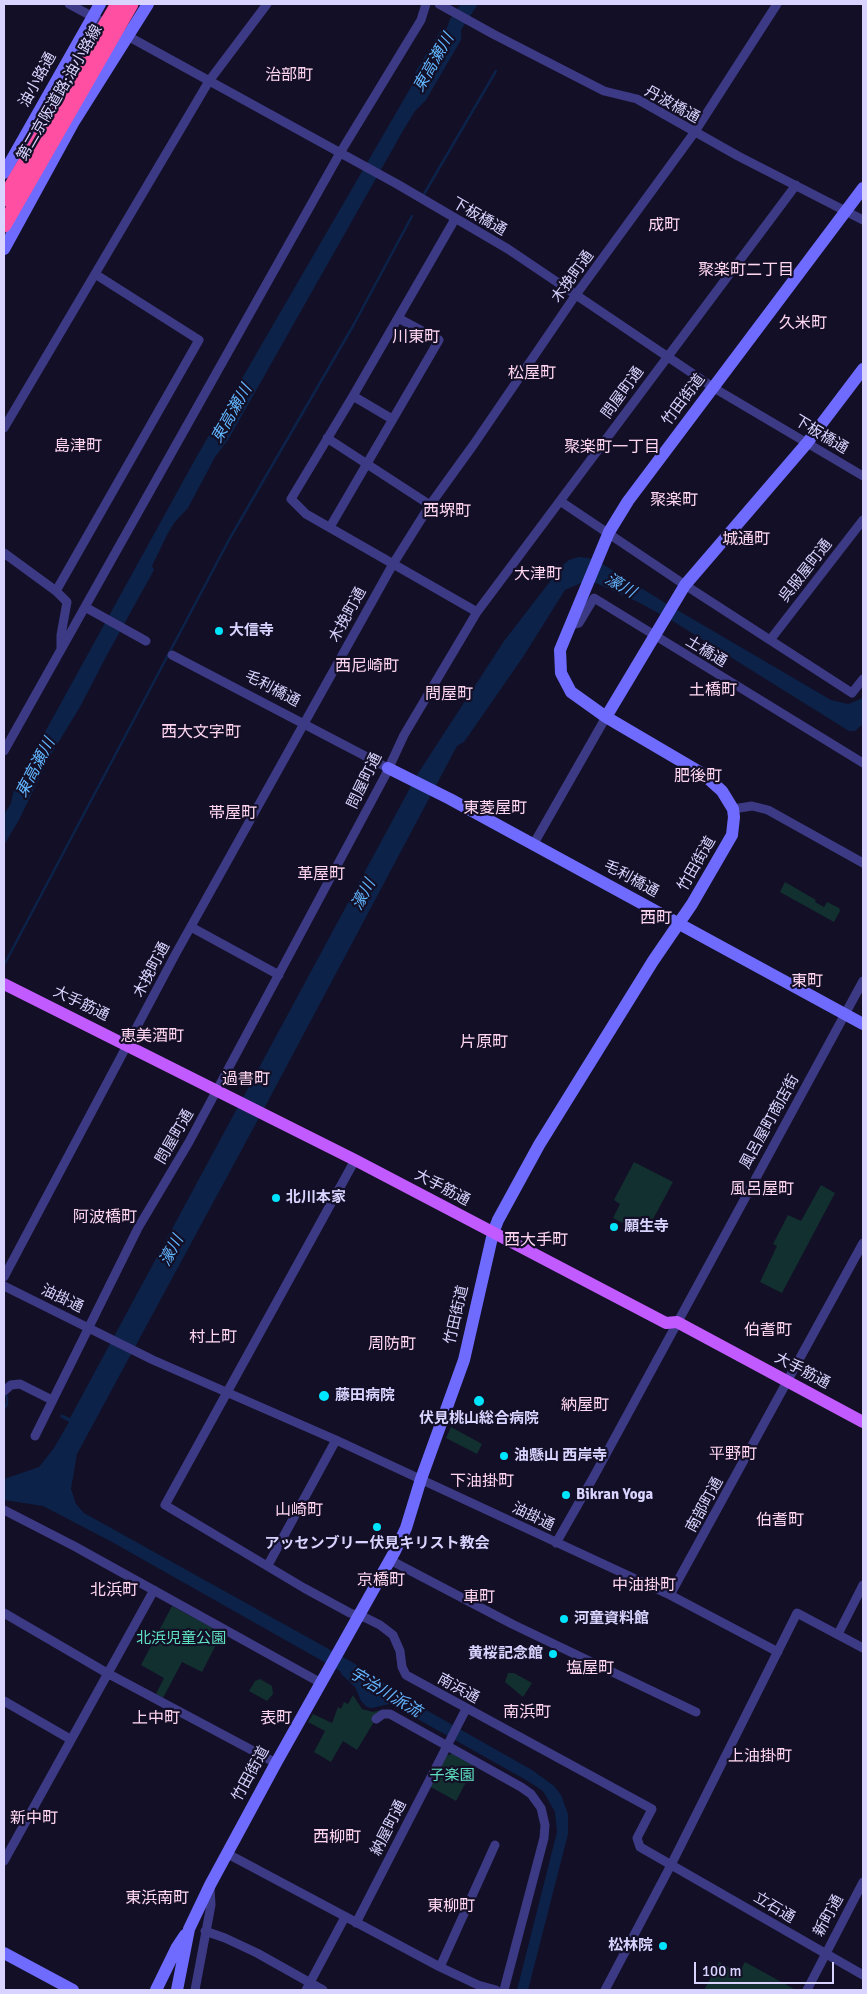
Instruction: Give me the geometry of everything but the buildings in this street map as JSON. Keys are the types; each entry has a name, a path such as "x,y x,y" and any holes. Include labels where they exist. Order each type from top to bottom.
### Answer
{"highway":[{"name":"第二京阪道路;油小路線","path":"4,199 118,4"},
{"name":"第二京阪道路;油小路線","path":"4,225 131,4"}],"main road":[{"name":"油小路通","path":"4,172 100,4"},
{"path":"4,249 73,123 148,4"},
{"name":"竹田街道","path":"178,1984 189,1929 210,1885 226,1853 390,1560 409,1519 421,1479 464,1360 493,1233 505,1205 530,1160 692,904 732,835 734,817 732,808 728,799 714,782 606,717 571,692 561,674 560,650 609,532 632,495 847,212 863,188"},
{"path":"606,717 685,586 806,443 863,369"},
{"name":"毛利橋通","path":"388,768 436,792 863,1024"},
{"name":"大手筋通","path":"4,984 355,1160 666,1323 677,1322 863,1422"},
{"path":"156,1990 177,1947 189,1929"},
{"path":"4,1954 73,1990"},
{"path":"164,1973 172,1973 178,1984"}],"street":[{"name":"下板橋通","path":"69,4 396,184 508,249 714,388 863,476"},
{"path":"4,428 209,81 267,4"},
{"path":"4,751 61,649 87,608 342,154 421,20 426,4"},
{"name":"丹波橋通","path":"439,4 488,32 604,91 637,100 694,133 863,220"},
{"name":"木挽町通","path":"4,1277 191,927 394,563 430,505 575,296 694,133 777,4"},
{"name":"問屋町通","path":"35,1436 138,1228 217,1091 404,735 477,612 796,186"},
{"path":"455,219 291,499 306,514 477,612"},
{"path":"56,591 200,340 95,274"},
{"path":"330,527 439,340 398,318"},
{"path":"353,396 392,419"},
{"path":"327,438 430,505"},
{"path":"560,501 609,532 685,586 852,693 863,679"},
{"name":"呉服屋町通","path":"770,640 863,520"},
{"path":"4,553 56,591 67,602 61,635 61,649"},
{"name":"土橋通","path":"570,625 579,623 594,598 863,763"},
{"path":"87,608 144,640"},
{"name":"毛利橋通","path":"172,655 388,768"},
{"path":"533,845 606,717"},
{"path":"732,808 752,806 768,810 863,863"},
{"path":"191,927 279,975"},
{"path":"844,1014 863,981"},
{"name":"風呂屋町商店街","path":"556,1543 844,1014"},
{"path":"227,1392 355,1160"},
{"name":"南部町通","path":"670,1595 863,1243"},
{"name":"油掛通","path":"4,1286 138,1353 336,1440 670,1595 778,1652"},
{"path":"5,1390 11,1385 20,1384 52,1400"},
{"name":"南浜通","path":"227,1392 165,1505 304,1588 380,1626 393,1635 406,1675 652,1809 637,1838 637,1843 642,1849 671,1865"},
{"path":"268,1565 336,1440"},
{"path":"4,1510 323,1680"},
{"path":"390,1560 512,1624 696,1712"},
{"path":"838,1634 863,1585"},
{"path":"4,1860 154,1590"},
{"path":"4,1613 107,1673 276,1763"},
{"path":"605,1990 671,1865 797,1613 863,1648"},
{"path":"4,1701 70,1739"},
{"name":"納屋町通","path":"356,1923 466,1709"},
{"path":"376,1719 383,1714 390,1714 448,1744 524,1789 536,1801 544,1816 544,1838 504,1990"},
{"path":"440,1967 495,1846"},
{"path":"226,1853 440,1967 478,1985 496,1990"},
{"name":"立石通","path":"671,1865 863,1975"},
{"name":"新町通","path":"807,1990 863,1882"},
{"path":"195,1990 211,1906 210,1885"},
{"path":"308,1987 345,1917"},
{"path":"205,1931 225,1938 257,1954 308,1987 323,1990"}],"green space":[{"path":"785,882 816,900 815,902 824,907 827,902 839,908 840,911 834,922 780,892"},
{"path":"634,1162 673,1182 645,1234 613,1218 620,1204 614,1200"},
{"path":"821,1185 835,1193 782,1293 760,1282 777,1246 773,1244 788,1215 801,1221"},
{"path":"451,1427 482,1444 477,1454 446,1438"},
{"name":"北浜児童公園","path":"172,1606 222,1633 202,1672 182,1662 163,1698 156,1694 164,1678 141,1665"},
{"path":"508,1673 514,1673 532,1683 523,1697 505,1682"},
{"path":"260,1679 272,1686 273,1694 267,1701 249,1691 255,1681"},
{"path":"353,1695 362,1709 373,1712 381,1710 357,1750 343,1741 331,1762 314,1752 325,1731 308,1722 313,1714 332,1723 338,1707 341,1709 344,1702 348,1704"},
{"name":"子楽園","path":"453,1753 475,1765 456,1801 429,1786 446,1756"},
{"path":"719,1962 739,1973 745,1962 796,1990 704,1990"}],"water":[{"name":"東高瀬川","path":"461,4 478,4 461,30 461,40 426,100 415,111 404,129 228,440 215,457 188,508 174,523 167,535 152,566 154,570 80,707 50,756 19,820 4,845 4,815 11,803 14,789 37,750 40,741 197,456 411,87 416,71 441,30 447,28 450,19"},
{"path":"579,557 589,558 604,565 831,700 848,704 863,698 863,724 855,731 849,731 671,620 638,602 596,583 581,583 565,590 523,657 464,742 457,746 77,1454 71,1489 76,1504 84,1513 352,1662 384,1683 389,1689 532,1770 554,1786 561,1795 568,1814 568,1834 528,1990 517,1990 557,1832 555,1812 543,1791 398,1708 389,1704 372,1708 367,1707 361,1701 355,1687 340,1671 112,1542 43,1506 4,1500 4,1479 39,1467 54,1448 69,1422 60,1417 61,1414 70,1418 417,775 504,641 562,566 569,560"}],"waterway":[{"path":"424,194 496,71"},
{"path":"4,965 230,538 353,326 412,216"},
{"path":"4,1409 7,1404 5,1393"}],"place":[{"name":"大信寺","path":"219,631"},
{"name":"北川本家","path":"276,1198"},
{"name":"願生寺","path":"614,1227"},
{"name":"藤田病院","path":"324,1396"},
{"name":"伏見桃山総合病院","path":"479,1401"},
{"name":"油懸山 西岸寺","path":"504,1456"},
{"name":"Bikran Yoga","path":"566,1495"},
{"name":"アッセンブリー伏見キリスト教会","path":"377,1527"},
{"name":"河童資料館","path":"564,1619"},
{"name":"黄桜記念館","path":"553,1654"},
{"name":"松林院","path":"663,1946"}],"district":[{"name":"治部町","path":"289,76"},
{"name":"成町","path":"664,226"},
{"name":"聚楽町二丁目","path":"746,271"},
{"name":"久米町","path":"803,324"},
{"name":"川東町","path":"416,338"},
{"name":"松屋町","path":"532,374"},
{"name":"島津町","path":"78,447"},
{"name":"聚楽町一丁目","path":"612,448"},
{"name":"聚楽町","path":"674,501"},
{"name":"西堺町","path":"447,512"},
{"name":"城通町","path":"746,540"},
{"name":"大津町","path":"538,575"},
{"name":"西尼崎町","path":"367,667"},
{"name":"土橋町","path":"713,691"},
{"name":"問屋町","path":"449,695"},
{"name":"西大文字町","path":"201,733"},
{"name":"肥後町","path":"698,777"},
{"name":"東菱屋町","path":"495,809"},
{"name":"帯屋町","path":"233,814"},
{"name":"革屋町","path":"321,875"},
{"name":"西町","path":"656,919"},
{"name":"東町","path":"807,982"},
{"name":"恵美酒町","path":"152,1037"},
{"name":"片原町","path":"484,1043"},
{"name":"過書町","path":"246,1080"},
{"name":"風呂屋町","path":"762,1190"},
{"name":"阿波橋町","path":"105,1218"},
{"name":"西大手町","path":"536,1241"},
{"name":"伯耆町","path":"768,1331"},
{"name":"村上町","path":"213,1338"},
{"name":"周防町","path":"392,1345"},
{"name":"納屋町","path":"585,1406"},
{"name":"平野町","path":"733,1455"},
{"name":"下油掛町","path":"482,1482"},
{"name":"山崎町","path":"299,1511"},
{"name":"伯耆町","path":"780,1521"},
{"name":"京橋町","path":"381,1581"},
{"name":"中油掛町","path":"644,1586"},
{"name":"北浜町","path":"114,1591"},
{"name":"車町","path":"479,1598"},
{"name":"塩屋町","path":"590,1669"},
{"name":"南浜町","path":"527,1713"},
{"name":"上中町","path":"156,1719"},
{"name":"表町","path":"276,1719"},
{"name":"上油掛町","path":"760,1757"},
{"name":"新中町","path":"34,1819"},
{"name":"西柳町","path":"337,1838"},
{"name":"東浜南町","path":"157,1899"},
{"name":"東柳町","path":"451,1907"}],"water label":[{"name":"濠川","path":"620,586"},
{"name":"濠川","path":"364,895"},
{"name":"濠川","path":"172,1251"},
{"name":"宇治川派流","path":"385,1693"}]}
